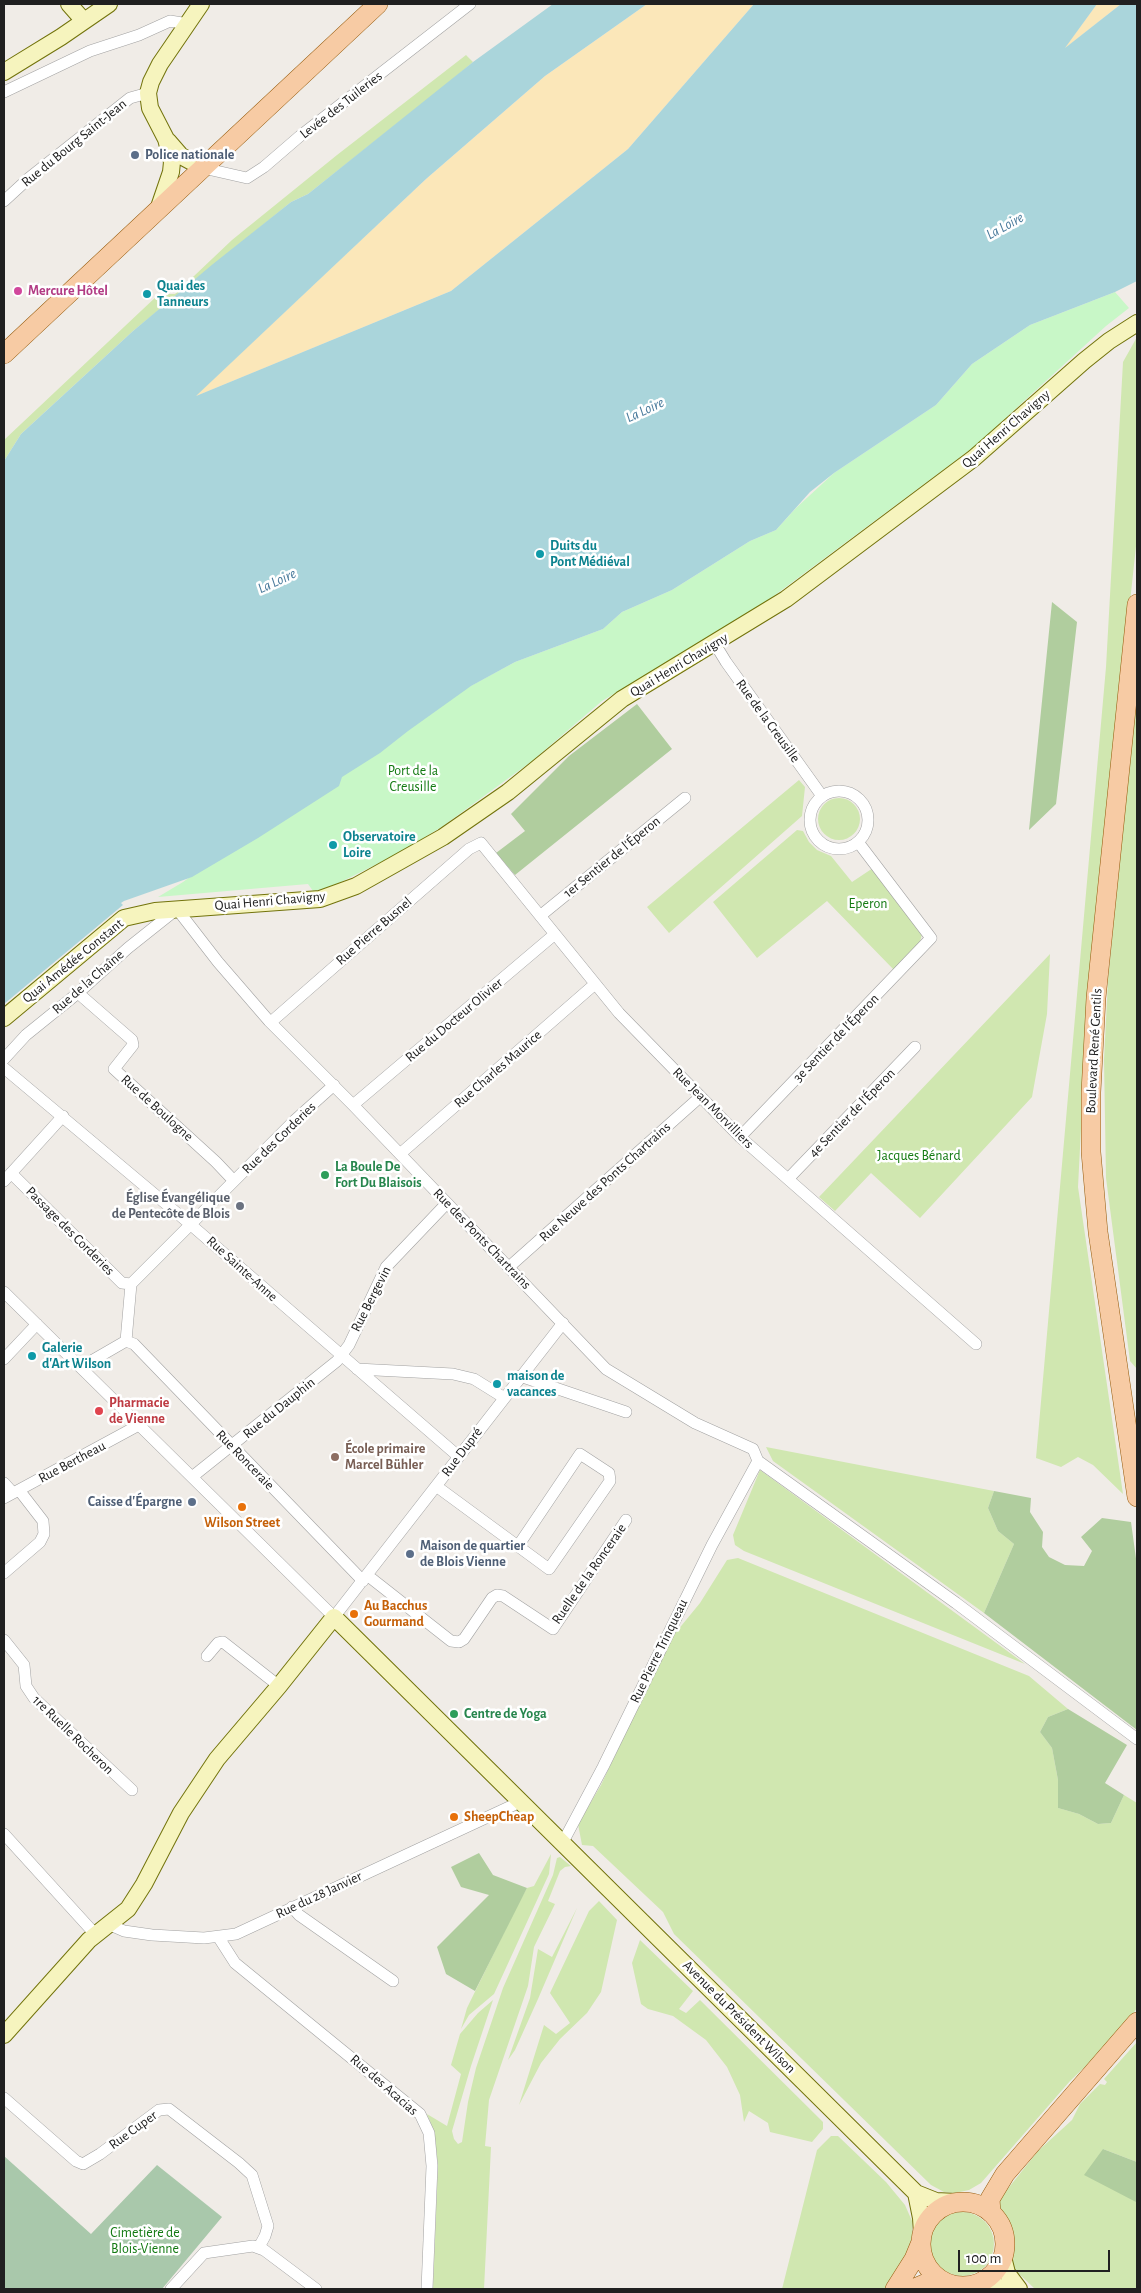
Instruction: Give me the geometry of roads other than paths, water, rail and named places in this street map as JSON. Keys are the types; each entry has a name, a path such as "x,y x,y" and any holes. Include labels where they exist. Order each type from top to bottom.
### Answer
{"main road":[{"path":"69,4 84,21"},
{"path":"4,72 109,4"},
{"path":"158,210 172,172 172,162 166,139 150,108 148,93 160,64 201,4"},
{"path":"4,354 378,4"},
{"path":"166,139 181,156 203,168"},
{"name":"Quai Henri Chavigny","path":"177,909 320,899 356,886 415,854 476,815 622,700 786,599 961,469 990,446 1084,361 1109,341 1137,323"},
{"name":"Boulevard René Gentils","path":"1137,604 1096,998 1091,1092 1091,1152 1098,1232 1137,1496"},
{"name":"Quai Amédée Constant","path":"4,1018 124,918 141,913 177,909"},
{"path":"4,2035 102,1929 128,1909 136,1898 180,1813 217,1759 334,1617"},
{"name":"Avenue du Président Wilson","path":"334,1617 916,2192 936,2201 960,2202"},
{"path":"991,2213 990,2203 995,2188 1027,2148 1137,2022"},
{"path":"895,2289 914,2259 929,2218 938,2210 960,2202 981,2190 1027,2148"},
{"path":"916,2192 926,2265 937,2277 951,2284"},
{"path":"960,2202 981,2206 999,2222 1005,2245 1003,2257 1007,2272 1019,2289"},
{"path":"973,2285 990,2276 1003,2257"},
{"path":"913,2289 928,2282 994,2285 1005,2289"}],"street":[{"name":"Levée des Tuileries","path":"203,168 247,178 264,167 300,136 470,4"},
{"path":"4,92 90,51 139,35 170,21 188,24"},
{"name":"Rue du Bourg Saint-Jean","path":"4,201 29,178 130,98 148,93"},
{"name":"Rue de la Creusille","path":"715,644 822,796"},
{"path":"841,791 851,793 859,799 865,807 868,816 868,826 858,842 850,847 831,848 816,837 810,819 816,802 822,796 831,792 841,791"},
{"name":"1er Sentier de l'Éperon","path":"540,916 685,798"},
{"name":"3e Sentier de l'Éperon","path":"740,1137 931,938 858,842"},
{"name":"Rue Jean Morvilliers","path":"479,843 484,845 619,1013 700,1097 740,1137 976,1344"},
{"name":"Rue Pierre Busnel","path":"271,1022 462,855 479,843"},
{"name":"Rue de la Chaîne","path":"4,1058 26,1035 177,909"},
{"name":"Rue des Ponts Chartrains","path":"177,909 218,962 271,1022 354,1105 606,1369 695,1423 753,1449 758,1461 956,1603 1137,1739"},
{"name":"Rue du Docteur Olivier","path":"354,1105 555,934"},
{"name":"Rue Charles Maurice","path":"400,1154 595,984"},
{"name":"Rue de Boulogne","path":"78,993 132,1040 133,1044 114,1069 210,1156 234,1181"},
{"name":"4e Sentier de l'Éperon","path":"788,1178 915,1047"},
{"name":"Rue Sainte-Anne","path":"4,1068 190,1224 458,1456"},
{"name":"Rue des Corderies","path":"132,1284 295,1120 334,1085"},
{"name":"Rue Neuve des Ponts Chartrains","path":"509,1267 700,1097"},
{"path":"8,1177 63,1116"},
{"name":"Passage des Corderies","path":"8,1177 122,1283 132,1284"},
{"name":"Rue Bergevin","path":"341,1356 349,1345 386,1266 447,1203"},
{"path":"81,1367 126,1341 132,1284"},
{"path":"4,1292 334,1617"},
{"name":"Rue Dupré","path":"334,1617 503,1397 563,1323"},
{"path":"4,1359 37,1324"},
{"name":"Rue Ronceraie","path":"126,1341 134,1344 231,1447 365,1578"},
{"name":"Rue du Dauphin","path":"192,1477 341,1356"},
{"path":"357,1369 453,1374 474,1379 503,1397"},
{"path":"520,1376 626,1412"},
{"name":"Rue Bertheau","path":"12,1494 139,1425"},
{"path":"436,1486 549,1569 610,1481 609,1473 580,1454 518,1546"},
{"name":"Rue Pierre Trinqueau","path":"563,1842 603,1768 707,1554 758,1461"},
{"path":"4,1483 12,1494 43,1521 44,1534 40,1542 4,1573"},
{"name":"Ruelle de la Ronceraie","path":"365,1578 451,1641 459,1642 464,1639 492,1598 497,1595 503,1596 553,1629 626,1520"},
{"name":"1re Ruelle Rocheron","path":"4,1640 24,1665 26,1686 34,1698 132,1790"},
{"path":"207,1656 218,1643 223,1642 279,1686"},
{"name":"Rue du 28 Janvier","path":"102,1929 140,1934 219,1938 243,1931 520,1802"},
{"path":"4,1834 102,1929"},
{"path":"292,1907 299,1915 393,1982"},
{"name":"Rue des Acacias","path":"219,1938 235,1963 413,2107 422,2118 429,2133 432,2166 427,2289"},
{"name":"Rue Cuper","path":"4,2098 76,2161 83,2164 100,2154 154,2112 162,2109 169,2110 252,2175 268,2226 259,2247"},
{"path":"171,2289 204,2253 248,2246 259,2247 316,2289"}],"water":[{"name":"La Loire","path":"553,4 647,4 545,76 426,179 196,396 451,291 628,149 754,4 1097,4 1065,48 1121,4 1137,4 1137,281 1115,292 1030,325 972,364 936,405 834,473 810,492 776,530 750,541 672,590 622,612 603,629 515,662 471,686 380,753 342,777 339,786 258,838 192,877 124,901 121,903 123,905 4,1004 4,461 21,434 133,331 213,264 291,202 308,194 473,62"}],"place":[{"name":"Police nationale","path":"135,155"},
{"name":"Mercure Hôtel","path":"18,291"},
{"name":"Quai des Tanneurs","path":"147,294"},
{"name":"Duits du Pont Médiéval","path":"540,554"},
{"name":"Observatoire Loire","path":"333,845"},
{"name":"La Boule De Fort Du Blaisois","path":"325,1175"},
{"name":"Église Évangélique de Pentecôte de Blois","path":"240,1206"},
{"name":"Galerie d'Art Wilson","path":"32,1356"},
{"name":"maison de vacances","path":"497,1384"},
{"name":"Pharmacie de Vienne","path":"99,1411"},
{"name":"École primaire Marcel Bühler","path":"335,1457"},
{"name":"Caisse d'Épargne","path":"192,1502"},
{"name":"Wilson Street","path":"242,1507"},
{"name":"Maison de quartier de Blois Vienne","path":"410,1554"},
{"name":"Au Bacchus Gourmand","path":"354,1614"},
{"name":"Centre de Yoga","path":"454,1714"},
{"name":"SheepCheap","path":"454,1817"}],"park label":[{"name":"Port de la Creusille","path":"413,780"},
{"name":"Eperon","path":"868,904"},
{"name":"Jacques Bénard","path":"919,1156"},
{"name":"Cimetière de Blois-Vienne","path":"145,2242"}]}
